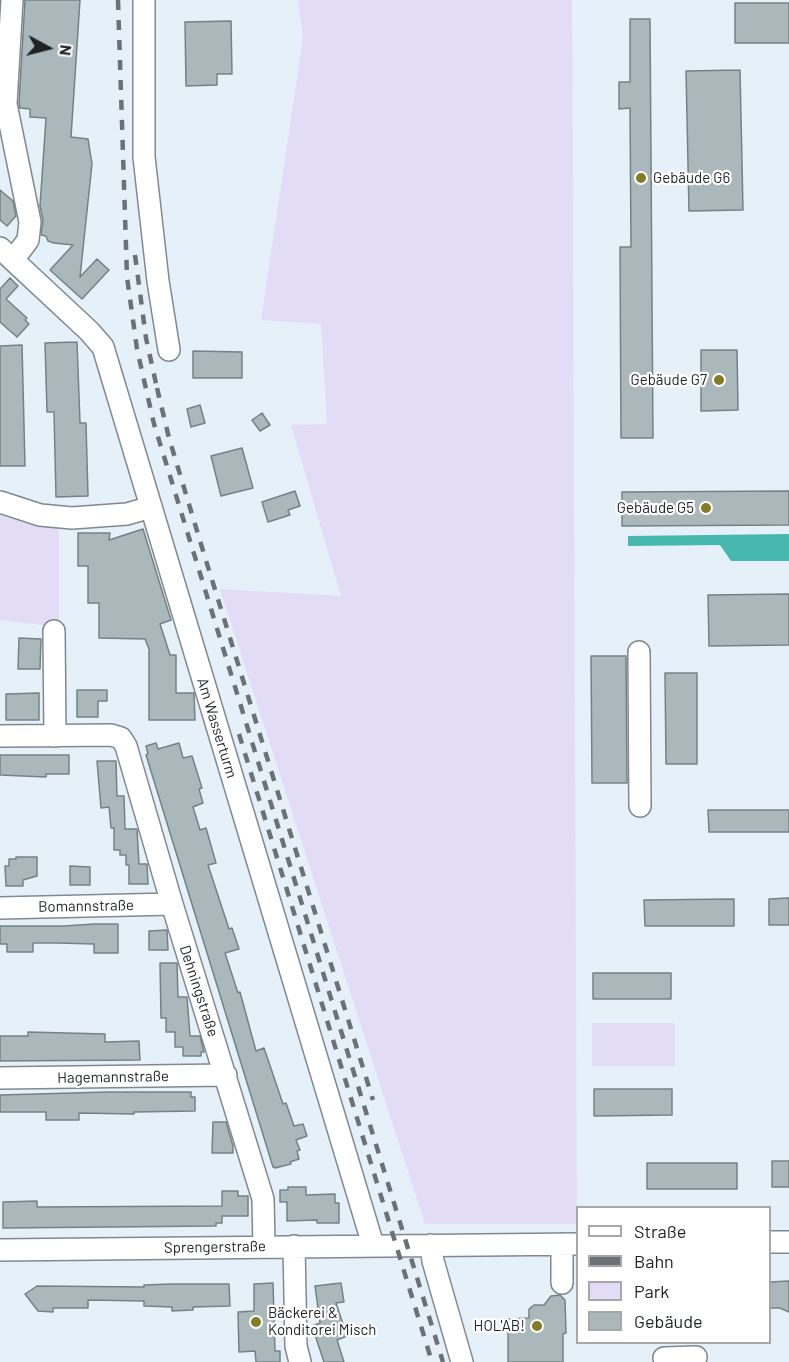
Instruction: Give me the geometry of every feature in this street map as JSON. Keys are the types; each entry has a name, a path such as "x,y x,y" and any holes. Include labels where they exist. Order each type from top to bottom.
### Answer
{"street":[{"path":"7,254 28,240 30,222 6,104 5,32 12,0"},
{"path":"144,0 144,156 158,281 169,350"},
{"name":"Am Wasserturm","path":"7,254 104,347 373,1245"},
{"path":"0,502 40,515 72,518 127,514 151,507"},
{"path":"0,736 55,736 54,631"},
{"path":"639,652 640,806"},
{"name":"Dehningstraße","path":"55,736 111,735 121,738 126,746 172,904 263,1198 264,1246"},
{"name":"Bomannstraße","path":"0,908 172,904"},
{"name":"Hagemannstraße","path":"0,1078 226,1075"},
{"path":"771,1242 789,1242"},
{"path":"562,1283 570,1244"},
{"name":"Sprengerstraße","path":"0,1250 570,1244"},
{"path":"430,1245 462,1362"},
{"path":"294,1246 296,1346 300,1362"},
{"path":"664,1358 696,1354"}],"green space":[{"path":"298,0 572,0 576,1224 425,1224 220,589 341,596 291,425 327,424 321,324 261,320 303,38"},
{"path":"0,510 59,526 59,627 0,620"},
{"path":"592,1023 675,1023 675,1066 592,1066"}],"shaded area":[{"path":"789,534 789,561 731,561 720,545 628,546 628,536"}],"building":[{"path":"25,0 80,0 71,137 88,139 92,164 80,277 97,259 109,270 82,299 50,270 73,245 54,243 41,235 43,220 40,206 46,118 30,117 30,109 20,108 19,103"},
{"path":"735,3 789,3 789,43 735,43"},
{"name":"Gebäude G6","path":"630,19 650,19 653,438 621,438 620,247 631,247 630,108 619,109 619,82 630,82"},
{"path":"231,21 232,74 217,74 217,85 186,86 185,22"},
{"path":"740,70 743,210 689,211 686,71"},
{"path":"0,190 13,201 16,216 7,226 0,220"},
{"path":"10,278 18,286 6,299 27,318 25,320 29,324 17,337 0,322 0,289"},
{"path":"77,342 80,423 86,423 88,496 56,497 54,412 47,412 45,343"},
{"path":"22,345 25,466 0,466 0,346"},
{"name":"Gebäude G7","path":"701,350 737,350 738,410 701,411"},
{"path":"193,351 242,352 242,378 193,378"},
{"path":"200,405 205,423 191,427 187,409"},
{"path":"262,413 270,425 260,431 252,420"},
{"path":"242,448 253,488 221,496 211,456"},
{"path":"295,491 300,506 288,510 290,515 268,522 262,502"},
{"name":"Gebäude G5","path":"789,491 789,525 622,526 622,492"},
{"path":"143,529 171,620 160,624 170,655 176,655 176,693 194,693 195,720 149,720 149,649 145,639 99,638 99,603 88,603 88,566 78,566 78,533 110,533 109,540"},
{"path":"789,594 789,645 709,646 708,595"},
{"path":"19,638 41,639 40,669 18,669"},
{"path":"591,656 626,656 627,783 592,783"},
{"path":"665,673 697,673 697,764 666,764"},
{"path":"77,690 107,690 107,701 98,701 98,717 77,717"},
{"path":"39,693 39,720 6,720 6,694"},
{"path":"156,743 158,749 179,743 183,758 192,756 202,788 199,789 203,803 193,807 200,830 206,828 216,863 208,865 229,929 232,928 239,949 225,953 238,993 240,992 256,1051 264,1048 283,1104 286,1103 294,1126 303,1124 307,1136 296,1140 300,1150 297,1151 299,1159 290,1162 291,1164 273,1167 146,755 148,754 146,746"},
{"path":"0,755 69,755 69,774 46,774 46,777 0,775"},
{"path":"97,761 116,761 117,796 124,796 125,829 137,829 139,864 147,864 148,884 129,884 129,865 126,865 126,855 120,855 120,850 114,850 114,828 111,828 109,807 101,808"},
{"path":"708,810 789,810 789,832 709,832"},
{"path":"16,857 37,857 37,876 23,880 23,886 6,886 5,866 9,866 9,859 16,859"},
{"path":"70,866 90,867 90,885 70,885"},
{"path":"789,898 789,925 769,925 769,899"},
{"path":"734,899 734,926 645,926 644,900"},
{"path":"118,924 118,953 94,953 94,944 58,943 33,943 33,952 7,952 7,944 0,944 0,926"},
{"path":"167,930 168,950 149,950 149,931"},
{"path":"160,963 177,963 178,997 187,997 190,1036 200,1036 204,1052 201,1052 201,1056 183,1056 183,1047 175,1047 175,1032 166,1032 166,1018 161,1018"},
{"path":"593,973 671,973 671,999 593,999"},
{"path":"28,1032 105,1034 105,1042 139,1041 140,1060 0,1061 0,1036 28,1036"},
{"path":"594,1089 672,1089 672,1115 594,1116"},
{"path":"191,1092 191,1097 195,1097 195,1111 134,1112 134,1114 79,1113 79,1120 46,1120 46,1112 0,1112 0,1095"},
{"path":"213,1122 226,1122 233,1153 212,1153"},
{"path":"772,1161 789,1161 789,1187 772,1187"},
{"path":"647,1163 737,1163 737,1189 647,1189"},
{"path":"288,1187 306,1187 306,1195 335,1194 335,1203 339,1203 339,1223 317,1223 317,1220 287,1221 287,1202 280,1202 280,1190 288,1190"},
{"path":"222,1191 238,1191 238,1196 248,1196 248,1216 222,1216 222,1223 216,1223 216,1226 3,1228 3,1202 37,1201 37,1207 222,1206"},
{"path":"789,1281 789,1312 780,1308 771,1308 771,1282"},
{"name":"Bäckerei & Konditorei Misch","path":"273,1283 275,1351 280,1351 280,1362 256,1362 255,1351 239,1352 238,1312 254,1311 254,1284"},
{"path":"341,1283 344,1302 336,1303 347,1336 337,1340 344,1362 324,1362 312,1326 320,1323 315,1286"},
{"path":"229,1284 230,1306 193,1307 193,1310 172,1311 172,1307 144,1306 144,1301 88,1300 88,1308 53,1308 53,1312 38,1311 25,1294 37,1286 144,1287 144,1285"},
{"name":"HOL'AB!","path":"560,1295 565,1300 566,1333 563,1334 563,1362 508,1362 508,1319 529,1318 529,1309 534,1305 544,1305 551,1296"}],"railway":[{"path":"118,0 127,277 137,349 154,424 443,1362"},
{"path":"135,255 146,338 159,397"},
{"path":"157,388 169,438 204,554 373,1100"},
{"path":"239,734 432,1362"}],"place":[{"name":"Gebäude G6","path":"641,178"},
{"name":"Gebäude G7","path":"719,380"},
{"name":"Gebäude G5","path":"706,508"},
{"name":"Bäckerei & Konditorei Misch","path":"256,1322"},
{"name":"HOL'AB!","path":"537,1326"}]}
